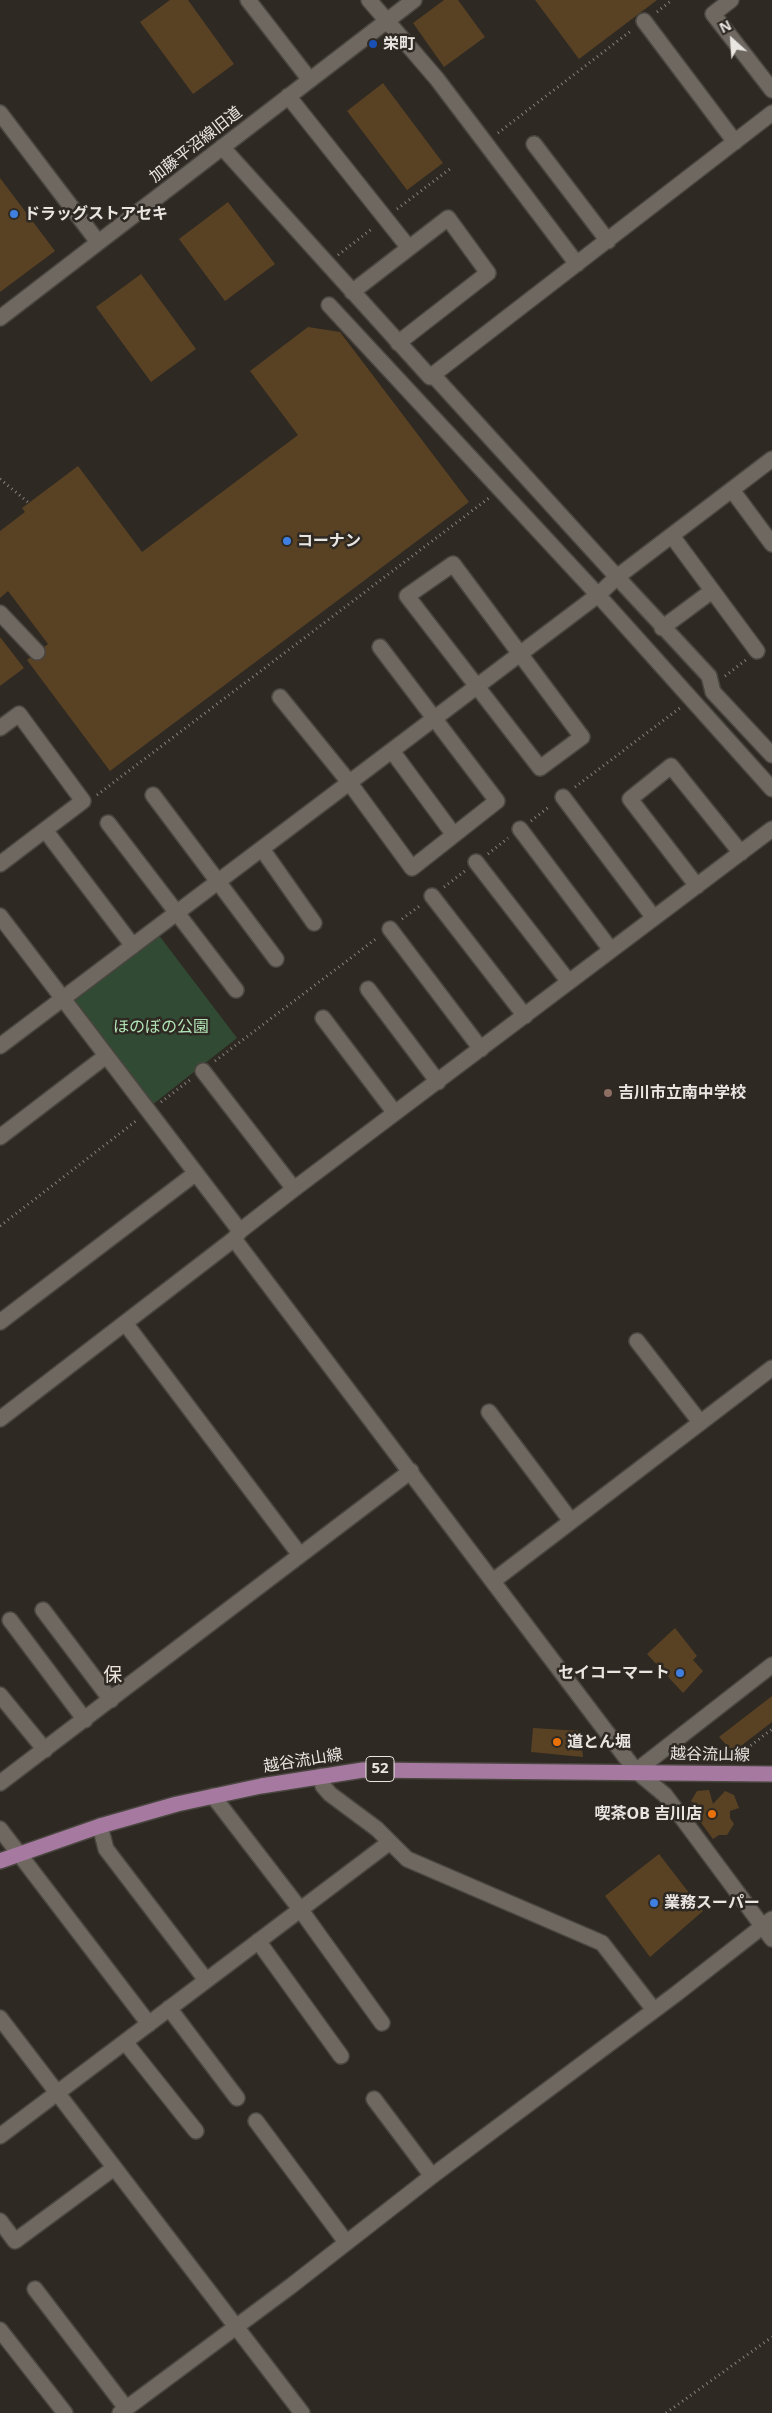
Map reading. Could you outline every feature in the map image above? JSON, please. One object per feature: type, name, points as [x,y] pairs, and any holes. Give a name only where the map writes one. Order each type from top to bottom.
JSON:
[{"type":"main road","name":"越谷流山線","points":[[0,1861],[100,1826],[177,1804],[321,1776],[363,1770],[636,1771],[772,1774]]},
{"type":"street","points":[[248,0],[310,80]]},
{"type":"street","points":[[369,0],[430,71],[577,264]]},
{"type":"street","name":"加藤平沼線旧道","points":[[0,318],[414,0]]},
{"type":"street","points":[[731,0],[713,14],[772,90]]},
{"type":"street","points":[[644,21],[735,142]]},
{"type":"street","points":[[288,96],[409,248]]},
{"type":"street","points":[[0,113],[98,242]]},
{"type":"street","points":[[222,147],[430,377],[772,113]]},
{"type":"street","points":[[534,144],[608,241]]},
{"type":"street","points":[[352,292],[448,218],[488,273],[398,342]]},
{"type":"street","points":[[329,305],[499,490],[607,587],[662,628],[709,676],[713,692],[772,755]]},
{"type":"street","points":[[433,375],[607,587],[692,700],[772,789]]},
{"type":"street","points":[[0,1046],[392,751],[772,459]]},
{"type":"street","points":[[732,490],[772,544]]},
{"type":"street","points":[[672,536],[756,651]]},
{"type":"street","points":[[453,564],[582,737],[540,768],[476,686],[407,596],[453,564]]},
{"type":"street","points":[[662,628],[712,591]]},
{"type":"street","points":[[0,613],[37,652]]},
{"type":"street","points":[[280,696],[349,782],[412,868],[497,801],[380,647]]},
{"type":"street","points":[[0,728],[19,714],[84,801],[0,864]]},
{"type":"street","points":[[392,751],[454,835]]},
{"type":"street","points":[[697,886],[630,799],[671,766],[741,853]]},
{"type":"street","points":[[153,796],[276,959]]},
{"type":"street","points":[[563,797],[654,918]]},
{"type":"street","points":[[108,823],[236,990]]},
{"type":"street","points":[[520,829],[611,950]]},
{"type":"street","points":[[0,1418],[125,1323],[294,1189],[772,829]]},
{"type":"street","points":[[45,830],[133,946]]},
{"type":"street","points":[[262,849],[314,923]]},
{"type":"street","points":[[476,862],[569,982]]},
{"type":"street","points":[[432,896],[525,1016]]},
{"type":"street","points":[[2,924],[64,998],[196,1173],[237,1235],[636,1771],[665,1796],[767,1923],[772,1939]]},
{"type":"street","points":[[390,929],[481,1049]]},
{"type":"street","points":[[368,989],[438,1082]]},
{"type":"street","points":[[323,1018],[396,1114]]},
{"type":"street","points":[[0,1137],[106,1056]]},
{"type":"street","points":[[202,1071],[294,1189]]},
{"type":"street","points":[[0,1322],[196,1173]]},
{"type":"street","points":[[125,1323],[300,1555]]},
{"type":"street","points":[[637,1341],[700,1422]]},
{"type":"street","points":[[493,1581],[772,1368]]},
{"type":"street","points":[[489,1412],[571,1521]]},
{"type":"street","points":[[0,1783],[411,1471]]},
{"type":"street","points":[[43,1610],[111,1700]]},
{"type":"street","points":[[10,1620],[85,1720]]},
{"type":"street","points":[[636,1771],[772,1665]]},
{"type":"street","points":[[0,1695],[45,1750]]},
{"type":"street","points":[[321,1776],[323,1786],[330,1794],[362,1817],[407,1858],[602,1943],[654,2010]]},
{"type":"street","points":[[213,1796],[300,1910],[382,2023]]},
{"type":"street","points":[[100,1826],[106,1849],[206,1980]]},
{"type":"street","points":[[0,1829],[149,2024]]},
{"type":"street","points":[[0,2136],[390,1842]]},
{"type":"street","points":[[35,2289],[123,2411],[767,1923]]},
{"type":"street","points":[[258,1941],[342,2056]]},
{"type":"street","points":[[169,2008],[237,2098]]},
{"type":"street","points":[[0,2018],[302,2413]]},
{"type":"street","points":[[125,2042],[196,2131]]},
{"type":"street","points":[[374,2099],[432,2176]]},
{"type":"street","points":[[256,2121],[346,2242]]},
{"type":"street","points":[[0,2221],[15,2241],[114,2168]]},
{"type":"street","points":[[0,2330],[65,2413]]},
{"type":"path","points":[[485,142],[672,0]]},
{"type":"path","points":[[0,479],[29,503]]},
{"type":"path","points":[[84,801],[91,800],[98,795],[499,490]]},
{"type":"path","points":[[711,683],[720,680],[756,651]]},
{"type":"path","points":[[0,1226],[476,862],[692,700]]},
{"type":"path","points":[[728,1762],[772,1729]]},
{"type":"path","points":[[666,2413],[772,2337]]},
{"type":"green space","name":"ほのぼの公園","points":[[158,934],[237,1038],[152,1105],[75,1001],[78,994]]},
{"type":"building","points":[[170,0],[188,0],[234,64],[193,94],[140,22]]},
{"type":"building","points":[[444,0],[458,0],[485,37],[444,67],[413,23]]},
{"type":"building","points":[[535,0],[657,0],[579,59]]},
{"type":"building","points":[[383,83],[443,163],[407,190],[347,111]]},
{"type":"building","name":"ドラッグストアセキ","points":[[0,178],[55,251],[0,292]]},
{"type":"building","points":[[228,202],[275,264],[225,301],[179,239]]},
{"type":"building","points":[[141,274],[196,349],[151,382],[96,307]]},
{"type":"building","name":"コーナン","points":[[308,327],[340,332],[469,502],[110,771],[27,660],[48,644],[8,591],[0,598],[0,531],[25,512],[22,508],[78,466],[142,552],[298,435],[250,371]]},
{"type":"building","points":[[0,637],[24,668],[0,686]]},
{"type":"building","points":[[675,1628],[697,1656],[693,1660],[703,1671],[683,1693],[647,1654]]},
{"type":"building","points":[[772,1696],[772,1722],[733,1752],[719,1737]]},
{"type":"building","name":"道とん堀","points":[[533,1728],[580,1731],[583,1757],[531,1752]]},
{"type":"building","name":"喫茶OB 吉川店","points":[[709,1790],[713,1804],[725,1791],[734,1795],[739,1808],[730,1811],[730,1818],[734,1824],[727,1835],[719,1835],[713,1839],[691,1809],[696,1805],[691,1801],[697,1791]]},
{"type":"building","points":[[659,1854],[703,1911],[650,1957],[605,1896]]},
{"type":"place","name":"栄町","points":[[373,44]]},
{"type":"place","name":"ドラッグストアセキ","points":[[14,214]]},
{"type":"place","name":"コーナン","points":[[287,541]]},
{"type":"place","name":"吉川市立南中学校","points":[[608,1093]]},
{"type":"place","name":"セイコーマート","points":[[680,1673]]},
{"type":"place","name":"道とん堀","points":[[557,1742]]},
{"type":"place","name":"喫茶OB 吉川店","points":[[712,1814]]},
{"type":"place","name":"業務スーパー","points":[[654,1903]]},
{"type":"district","name":"保","points":[[113,1676]]}]
